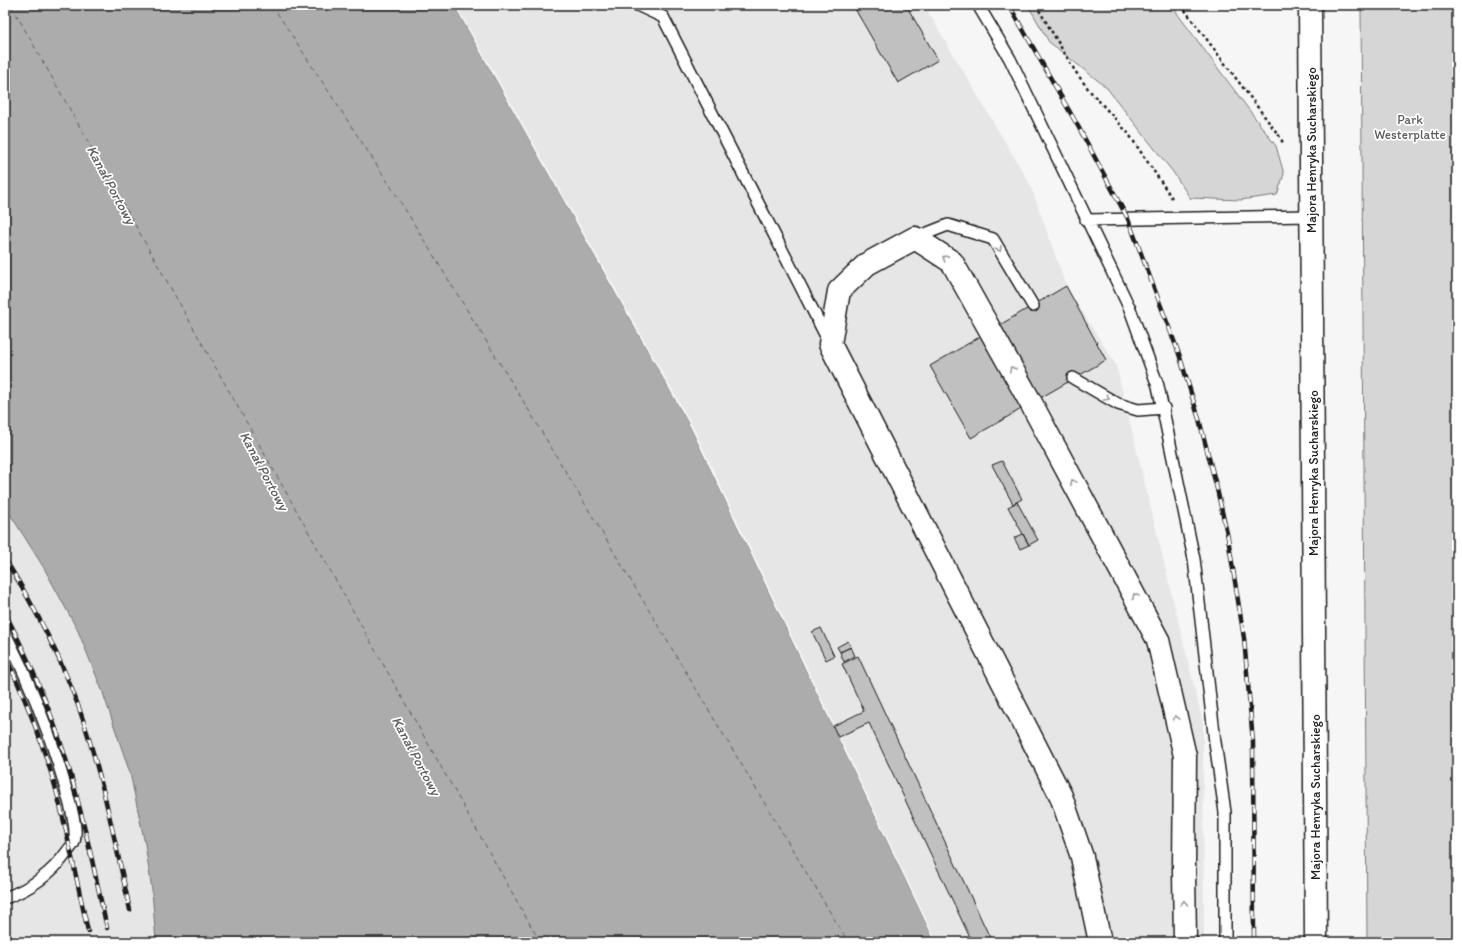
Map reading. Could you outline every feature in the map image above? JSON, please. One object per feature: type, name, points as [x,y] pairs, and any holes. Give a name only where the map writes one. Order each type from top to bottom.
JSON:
[{"type":"main road","name":"Majora Henryka Sucharskiego","points":[[1308,6],[1311,216],[1316,942]]},
{"type":"main road","points":[[1100,942],[1082,857],[1061,796],[830,344],[839,291],[867,264],[915,238],[952,262],[1031,403],[1158,640],[1185,756],[1185,942]]},
{"type":"lane","points":[[637,5],[663,17],[830,344]]},
{"type":"lane","points":[[978,5],[1010,59],[1130,309],[1158,386],[1164,408],[1194,559],[1215,742],[1225,812],[1225,942]]},
{"type":"lane","points":[[1086,220],[1311,216]]},
{"type":"lane","points":[[915,238],[948,225],[993,239],[1033,306]]},
{"type":"lane","points":[[1073,378],[1118,404],[1138,410],[1164,408]]},
{"type":"lane","points":[[5,633],[38,703],[59,762],[75,823],[74,841],[58,864],[42,878],[17,893],[5,898]]},
{"type":"path","points":[[1036,5],[1075,71],[1089,90],[1128,132],[1186,218]]},
{"type":"path","points":[[1181,5],[1280,137],[1287,149]]},
{"type":"shaded area","points":[[454,5],[924,5],[1030,184],[1066,286],[1116,365],[1203,723],[1204,942],[935,942],[690,426]]},
{"type":"shaded area","points":[[5,506],[44,568],[78,631],[102,690],[130,773],[145,844],[152,890],[156,942],[5,942]]},
{"type":"green space","points":[[1028,5],[1172,5],[1276,146],[1284,174],[1277,195],[1240,200],[1190,198],[1173,172],[1106,87],[1049,42]]},
{"type":"green space","name":"Park Westerplatte","points":[[1361,5],[1457,5],[1457,942],[1367,942]]},
{"type":"water","name":"Kanał Portowy","points":[[5,5],[454,5],[690,426],[935,942],[156,942],[152,890],[145,844],[130,773],[102,690],[78,631],[44,568],[5,506]]},
{"type":"pier","points":[[454,5],[456,5],[473,35],[692,425],[937,942],[935,942],[690,426]]},
{"type":"building","points":[[862,5],[906,5],[938,60],[898,83],[855,9]]},
{"type":"building","points":[[1066,286],[1106,360],[971,438],[930,366]]},
{"type":"building","points":[[1002,461],[1022,499],[1013,504],[992,465]]},
{"type":"building","points":[[1017,502],[1038,540],[1029,545],[1008,507]]},
{"type":"building","points":[[1023,534],[1029,545],[1020,549],[1014,538]]},
{"type":"building","points":[[821,628],[834,656],[826,660],[812,632]]},
{"type":"building","points":[[848,641],[851,647],[840,652],[837,647]]},
{"type":"building","points":[[851,647],[855,656],[844,662],[840,652]]},
{"type":"building","points":[[858,656],[992,942],[972,942],[869,723],[838,737],[833,726],[864,711],[842,664]]},
{"type":"ferry route","points":[[11,5],[540,942]]},
{"type":"ferry route","points":[[272,5],[395,193],[528,409],[848,942]]},
{"type":"railway","points":[[1009,5],[1079,128],[1128,219],[1179,354],[1199,419],[1228,538],[1244,638],[1253,742],[1254,942]]},
{"type":"railway","points":[[5,559],[46,631],[72,688],[95,758],[130,910]]},
{"type":"railway","points":[[5,613],[41,690],[63,749],[90,848],[107,928]]},
{"type":"railway","points":[[5,655],[33,719],[45,752],[68,840],[88,931]]}]
